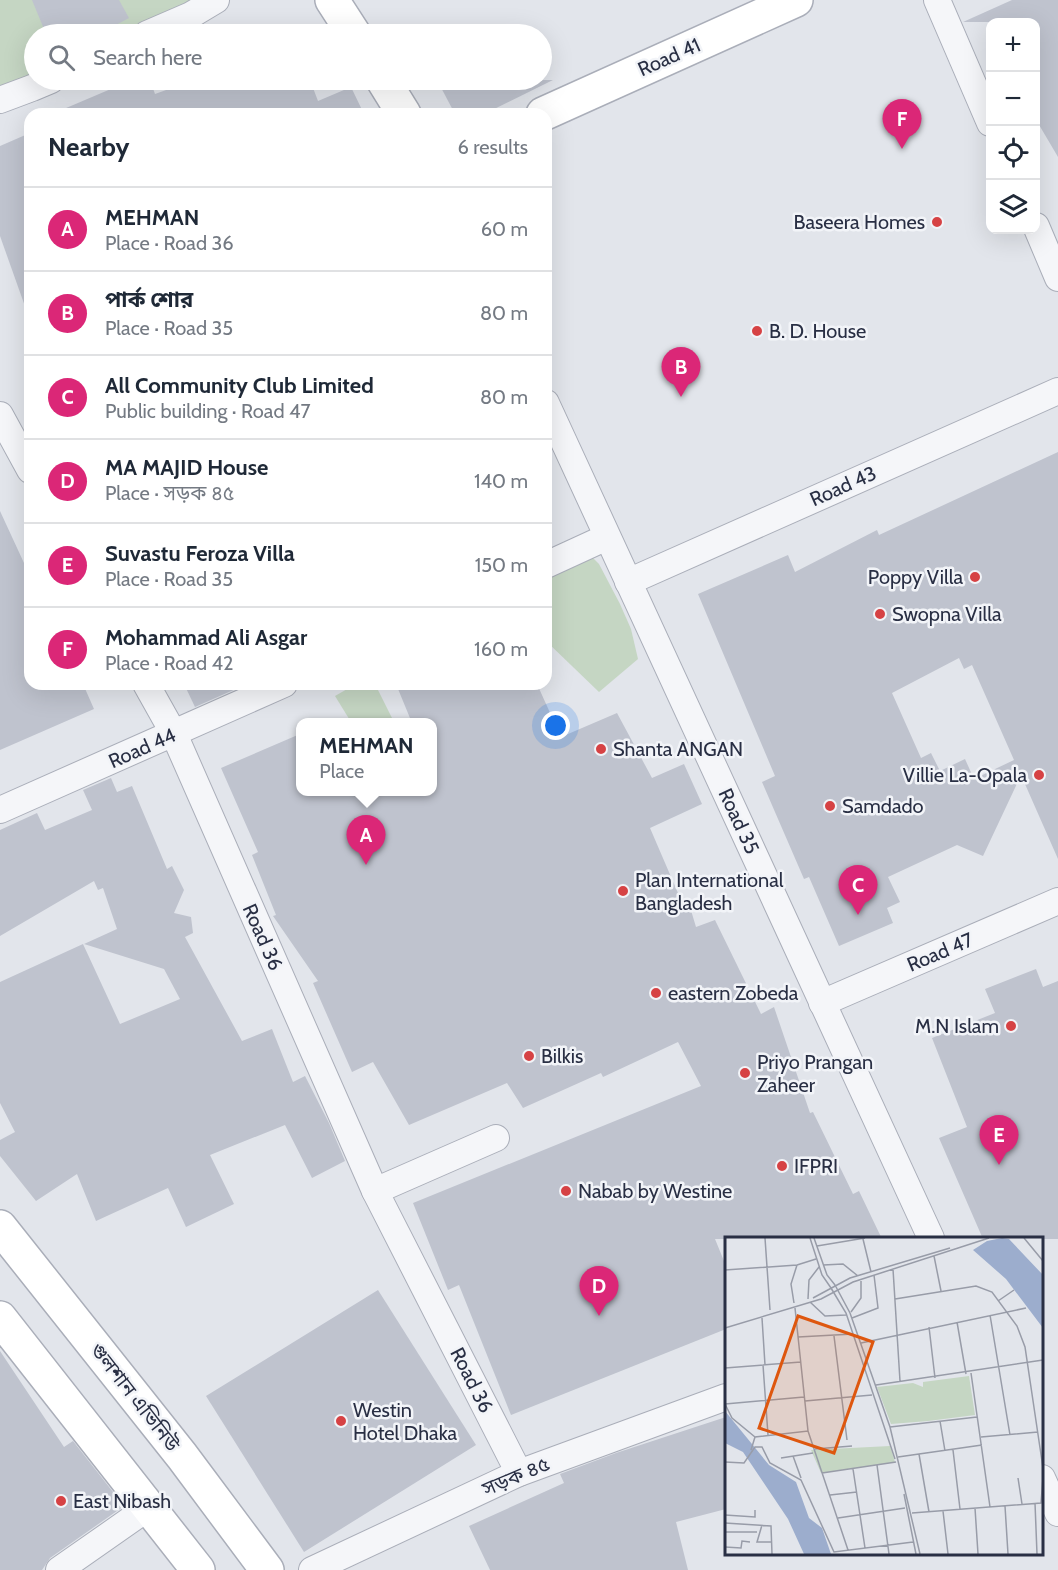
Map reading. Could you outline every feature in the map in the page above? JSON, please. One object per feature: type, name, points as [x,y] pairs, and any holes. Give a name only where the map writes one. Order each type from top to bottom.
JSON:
[{"type":"main road","points":[[332,0],[348,24]]},
{"type":"main road","name":"Road 41","points":[[552,110],[796,0]]},
{"type":"main road","points":[[389,90],[400,108]]},
{"type":"main road","name":"গুলশান এভিনিউ","points":[[0,1227],[182,1456],[267,1570]]},
{"type":"main road","points":[[0,1318],[198,1570]]},
{"type":"street","points":[[170,24],[216,0]]},
{"type":"street","points":[[937,0],[986,114]]},
{"type":"street","points":[[0,100],[27,90]]},
{"type":"street","points":[[1039,234],[1058,278]]},
{"type":"street","name":"Road 43","points":[[628,582],[1058,391]]},
{"type":"street","points":[[0,415],[24,459]]},
{"type":"street","name":"Road 35","points":[[552,416],[930,1237]]},
{"type":"street","points":[[552,561],[607,537]]},
{"type":"street","name":"Road 36","points":[[149,690],[174,734],[375,1191],[519,1473]]},
{"type":"street","name":"Road 44","points":[[0,810],[271,690]]},
{"type":"street","name":"Road 47","points":[[822,1003],[1058,901]]},
{"type":"street","points":[[375,1191],[496,1138]]},
{"type":"street","name":"সড়ক ৪৫","points":[[312,1570],[519,1473],[725,1397]]},
{"type":"street","points":[[1043,1482],[1058,1513]]},
{"type":"street","points":[[59,1570],[149,1507]]},
{"type":"green space","points":[[0,0],[206,0],[157,24],[24,24],[24,83],[0,93]]},
{"type":"green space","points":[[587,552],[599,564],[631,629],[638,659],[599,692],[552,647],[552,569]]},
{"type":"green space","points":[[346,690],[378,690],[392,718],[349,718],[335,696]]},
{"type":"building","points":[[32,0],[119,0],[129,18],[118,24],[42,24]]},
{"type":"building","points":[[1012,0],[1058,0],[1058,157],[1040,126],[1040,18],[986,18],[986,22],[963,22]]},
{"type":"building","points":[[108,90],[154,90],[155,94],[166,90],[314,90],[318,101],[344,90],[352,90],[361,108],[66,108]]},
{"type":"building","points":[[442,90],[533,90],[496,108],[452,108]]},
{"type":"building","points":[[24,136],[24,304],[0,236],[0,146]]},
{"type":"building","points":[[1058,452],[1058,859],[1021,775],[983,856],[957,845],[888,877],[900,902],[887,908],[893,923],[839,946],[809,877],[804,879],[762,782],[775,776],[698,594],[788,555],[795,572],[877,530],[879,535]],"holes":[[[959,658],[964,669],[972,665],[1014,760],[974,779],[965,759],[940,771],[931,753],[921,758],[892,693]]]},
{"type":"building","points":[[0,511],[24,563],[24,690],[86,690],[94,709],[0,750]]},
{"type":"building","points":[[187,690],[233,690],[195,707]]},
{"type":"building","points":[[398,690],[540,690],[561,737],[617,713],[652,778],[684,764],[702,804],[650,828],[684,907],[690,907],[696,927],[715,920],[761,1014],[774,1007],[810,1113],[813,1112],[853,1194],[859,1191],[881,1237],[725,1237],[725,1239],[715,1239],[725,1264],[725,1329],[511,1415],[459,1285],[448,1290],[413,1203],[701,1086],[678,1042],[603,1077],[601,1073],[523,1108],[507,1083],[409,1125],[373,1062],[352,1072],[313,983],[318,981],[273,916],[276,915],[252,855],[258,852],[221,768],[296,736],[296,796],[437,796],[437,718],[410,718]]},
{"type":"building","points":[[111,778],[117,792],[132,786],[167,869],[172,866],[184,890],[174,913],[191,917],[193,933],[185,937],[242,1041],[272,1029],[293,1082],[305,1076],[345,1161],[312,1178],[285,1125],[210,1155],[234,1204],[186,1227],[168,1188],[96,1221],[77,1174],[36,1201],[0,1156],[0,1140],[15,1132],[0,1103],[0,982],[83,944],[120,1024],[180,999],[164,969],[84,944],[117,929],[103,888],[98,890],[94,881],[0,936],[0,830],[37,813],[45,830],[92,810],[83,790]]},
{"type":"building","points":[[1036,969],[1043,987],[1058,981],[1058,1239],[982,1237],[939,1138],[967,1127],[932,1038],[995,1013],[985,989]]},
{"type":"building","name":"Westin Hotel Dhaka","points":[[378,1290],[476,1445],[304,1552],[206,1396]]},
{"type":"building","name":"East Nibash","points":[[0,1351],[64,1447],[73,1441],[124,1506],[50,1558],[42,1570],[0,1570]]},
{"type":"building","points":[[725,1417],[725,1509],[676,1522],[688,1570],[490,1570],[469,1526],[564,1483],[560,1474]]},
{"type":"place","name":"Mohammad Ali Asgar","points":[[902,149]]},
{"type":"place","name":"Baseera Homes","points":[[937,222]]},
{"type":"place","name":"B. D. House","points":[[757,331]]},
{"type":"place","name":"পার্ক শোর","points":[[681,397]]},
{"type":"place","name":"Poppy Villa","points":[[975,577]]},
{"type":"place","name":"Swopna Villa","points":[[880,614]]},
{"type":"place","name":"Shanta ANGAN","points":[[601,749]]},
{"type":"place","name":"Villie La-Opala","points":[[1039,775]]},
{"type":"place","name":"Samdado","points":[[830,806]]},
{"type":"place","name":"MEHMAN","points":[[366,865]]},
{"type":"place","name":"Plan International Bangladesh","points":[[623,891]]},
{"type":"place","name":"All Community Club Limited","points":[[858,915]]},
{"type":"place","name":"eastern Zobeda","points":[[656,993]]},
{"type":"place","name":"M.N Islam","points":[[1011,1026]]},
{"type":"place","name":"Bilkis","points":[[529,1056]]},
{"type":"place","name":"Priyo Prangan Zaheer","points":[[745,1073]]},
{"type":"place","name":"Suvastu Feroza Villa","points":[[999,1165]]},
{"type":"place","name":"IFPRI","points":[[782,1166]]},
{"type":"place","name":"Nabab by Westine","points":[[566,1191]]},
{"type":"place","name":"MA MAJID House","points":[[599,1316]]},
{"type":"place","name":"Westin Hotel Dhaka","points":[[341,1421]]},
{"type":"place","name":"East Nibash","points":[[61,1501]]}]
